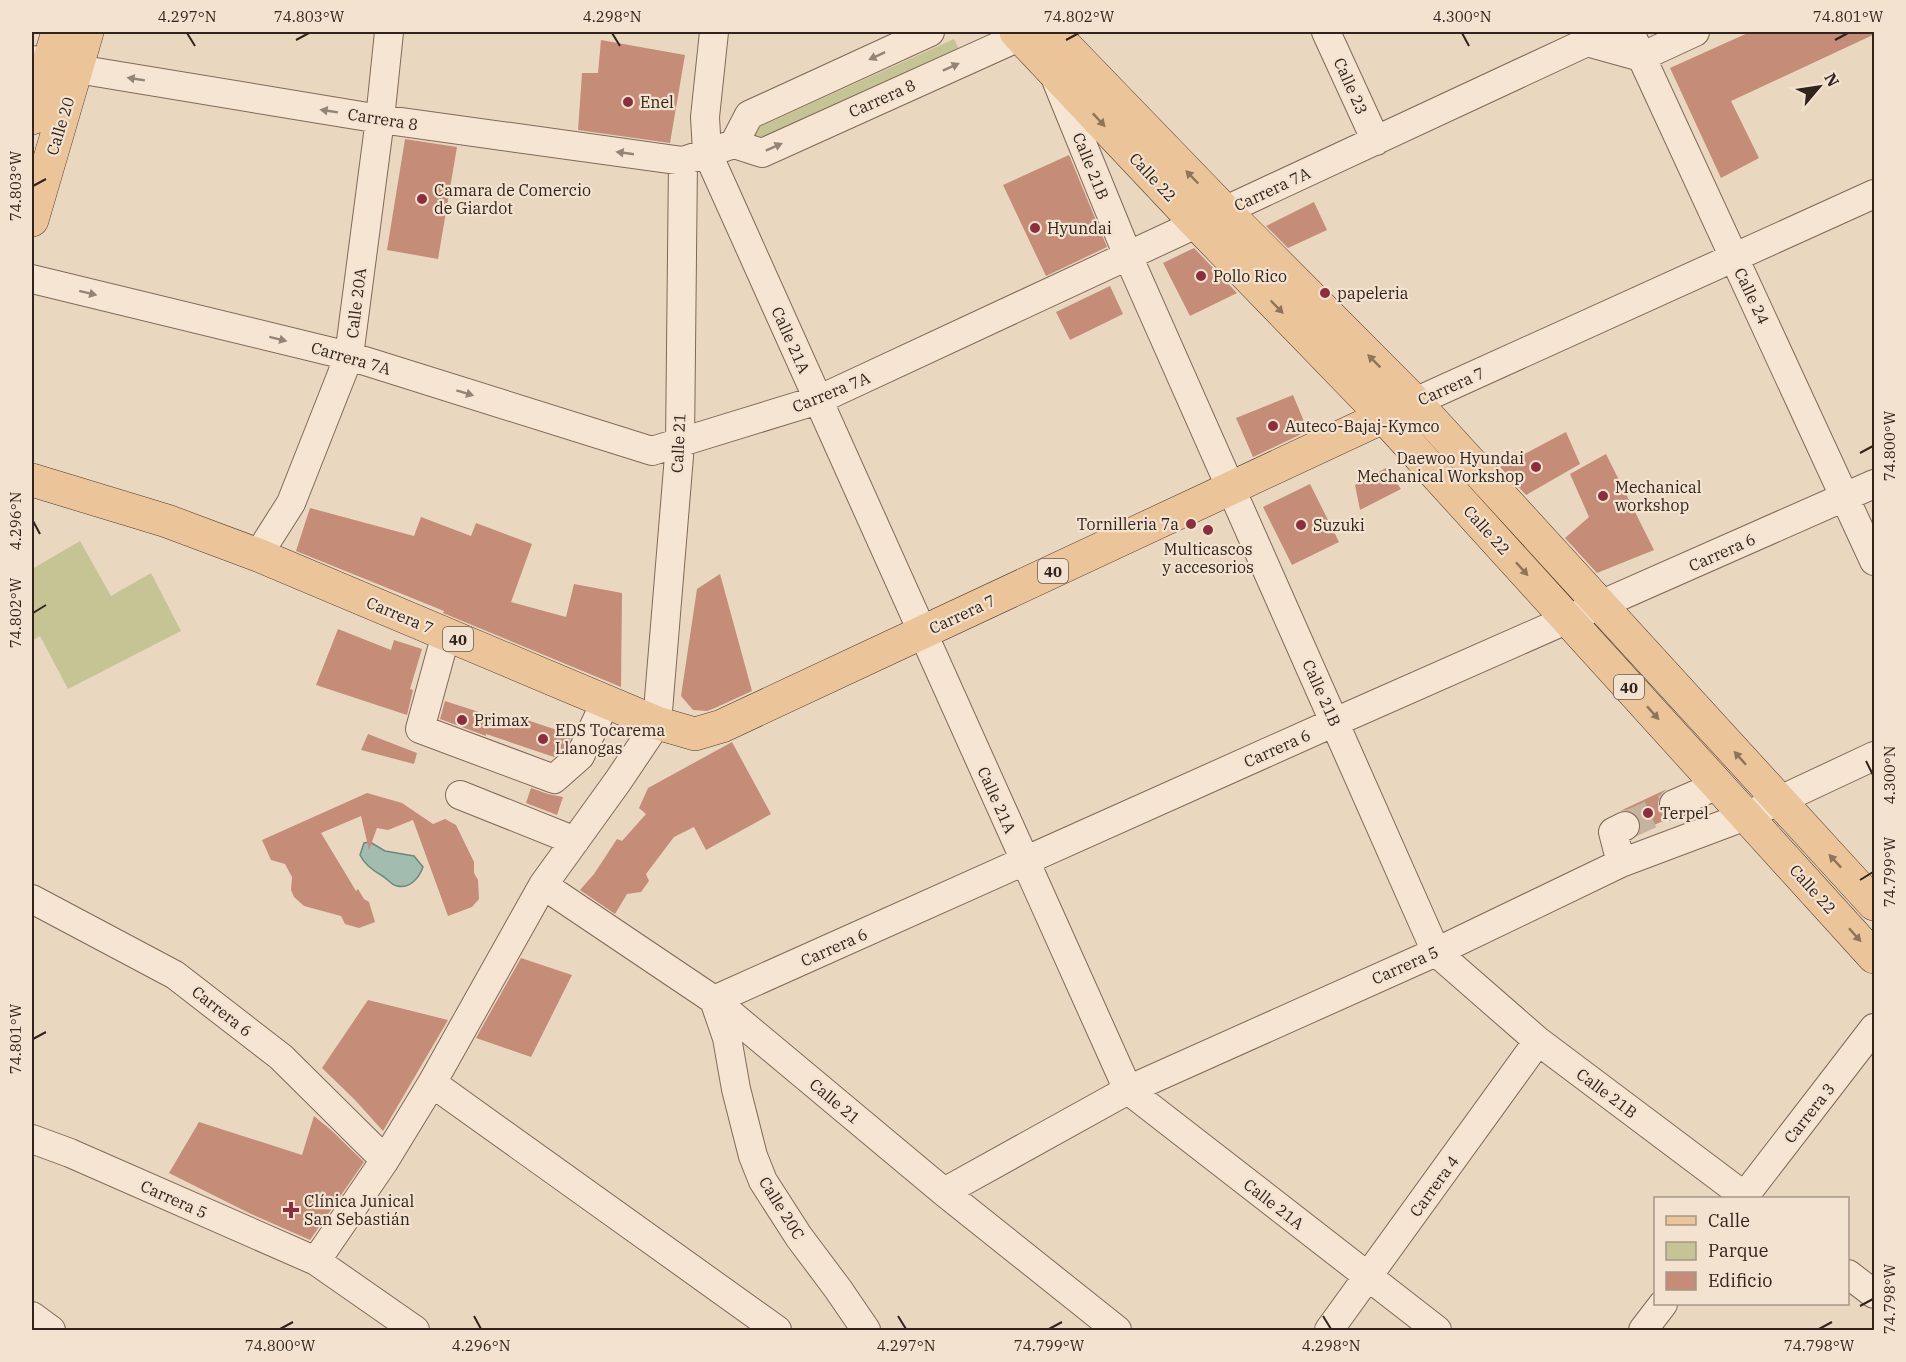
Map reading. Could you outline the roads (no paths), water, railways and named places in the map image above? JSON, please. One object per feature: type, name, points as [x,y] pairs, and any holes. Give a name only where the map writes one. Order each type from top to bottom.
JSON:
[{"type":"main road","name":"Calle 20","points":[[32,220],[58,32]]},
{"type":"main road","name":"Calle 20","points":[[32,118],[52,64],[87,32]]},
{"type":"main road","name":"Calle 22","points":[[1052,32],[1384,417],[1875,957]]},
{"type":"main road","name":"Calle 22","points":[[1022,33],[1052,69],[1415,402],[1875,904]]},
{"type":"main road","name":"Carrera 7","points":[[32,480],[167,521],[258,555],[657,723],[695,734],[722,726],[1415,402]]},
{"type":"street","name":"Calle 20A","points":[[258,555],[291,503],[349,356],[389,32]]},
{"type":"street","name":"Calle 21","points":[[657,723],[680,444],[695,157],[705,117],[714,32]]},
{"type":"street","points":[[734,144],[749,115],[930,32]]},
{"type":"street","name":"Calle 23","points":[[1326,32],[1376,141]]},
{"type":"street","points":[[1635,44],[1695,32]]},
{"type":"street","name":"Carrera 8","points":[[52,64],[380,119],[695,157],[734,144],[762,153],[1022,33]]},
{"type":"street","name":"Carrera 7A","points":[[32,279],[349,356],[652,451],[818,400],[1597,37],[1635,44]]},
{"type":"street","name":"Calle 24","points":[[1635,44],[1875,561]]},
{"type":"street","name":"Calle 21B","points":[[1052,69],[1128,256],[1436,952],[1538,1041],[1744,1197]]},
{"type":"street","name":"Calle 21A","points":[[695,157],[818,400],[1128,1090],[1437,1330]]},
{"type":"street","name":"Carrera 7","points":[[1415,402],[1875,194]]},
{"type":"street","name":"Carrera 6","points":[[714,1000],[1335,722],[1875,484]]},
{"type":"street","points":[[446,634],[420,729],[554,779],[580,756],[606,701]]},
{"type":"street","points":[[415,1330],[316,1261],[385,1160],[432,1083],[543,885],[657,723]]},
{"type":"street","name":"Carrera 5","points":[[944,1192],[1128,1090],[1436,952],[1621,863],[1746,816],[1875,756]]},
{"type":"street","points":[[1674,804],[1718,785]]},
{"type":"street","points":[[460,795],[575,841]]},
{"type":"street","points":[[1621,863],[1613,832],[1625,826]]},
{"type":"street","name":"Calle 21","points":[[543,885],[714,1000],[944,1192],[1117,1330]]},
{"type":"street","name":"Carrera 6","points":[[32,899],[175,975],[281,1057],[385,1160]]},
{"type":"street","name":"Calle 20C","points":[[714,1000],[727,1038],[736,1089],[753,1156],[763,1181],[799,1237],[866,1330]]},
{"type":"street","name":"Carrera 3","points":[[1746,1197],[1875,1028]]},
{"type":"street","name":"Carrera 4","points":[[1329,1330],[1538,1041]]},
{"type":"street","points":[[432,1083],[777,1330]]},
{"type":"street","name":"Carrera 5","points":[[32,1139],[70,1152],[316,1261]]},
{"type":"street","points":[[1849,1275],[1875,1294]]},
{"type":"street","points":[[1642,1330],[1662,1305]]},
{"type":"street","points":[[32,1316],[51,1330]]},
{"type":"tunnel","points":[[1625,826],[1674,804]]},
{"type":"place","name":"Enel","points":[[628,102]]},
{"type":"place","name":"Camara de Comercio de Giardot","points":[[422,199]]},
{"type":"place","name":"Hyundai","points":[[1035,228]]},
{"type":"place","name":"Pollo Rico","points":[[1201,276]]},
{"type":"place","name":"papeleria","points":[[1325,293]]},
{"type":"place","name":"Auteco-Bajaj-Kymco","points":[[1273,426]]},
{"type":"place","name":"Daewoo Hyundai Mechanical Workshop","points":[[1536,467]]},
{"type":"place","name":"Mechanical workshop","points":[[1603,496]]},
{"type":"place","name":"Tornilleria 7a","points":[[1191,524]]},
{"type":"place","name":"Suzuki","points":[[1301,525]]},
{"type":"place","name":"Multicascos y accesorios","points":[[1208,530]]},
{"type":"place","name":"Primax","points":[[462,720]]},
{"type":"place","name":"EDS Tocarema Llanogas","points":[[543,739]]},
{"type":"place","name":"Terpel","points":[[1648,813]]},
{"type":"place","name":"Clínica Junical San Sebastián","points":[[291,1210]]}]
